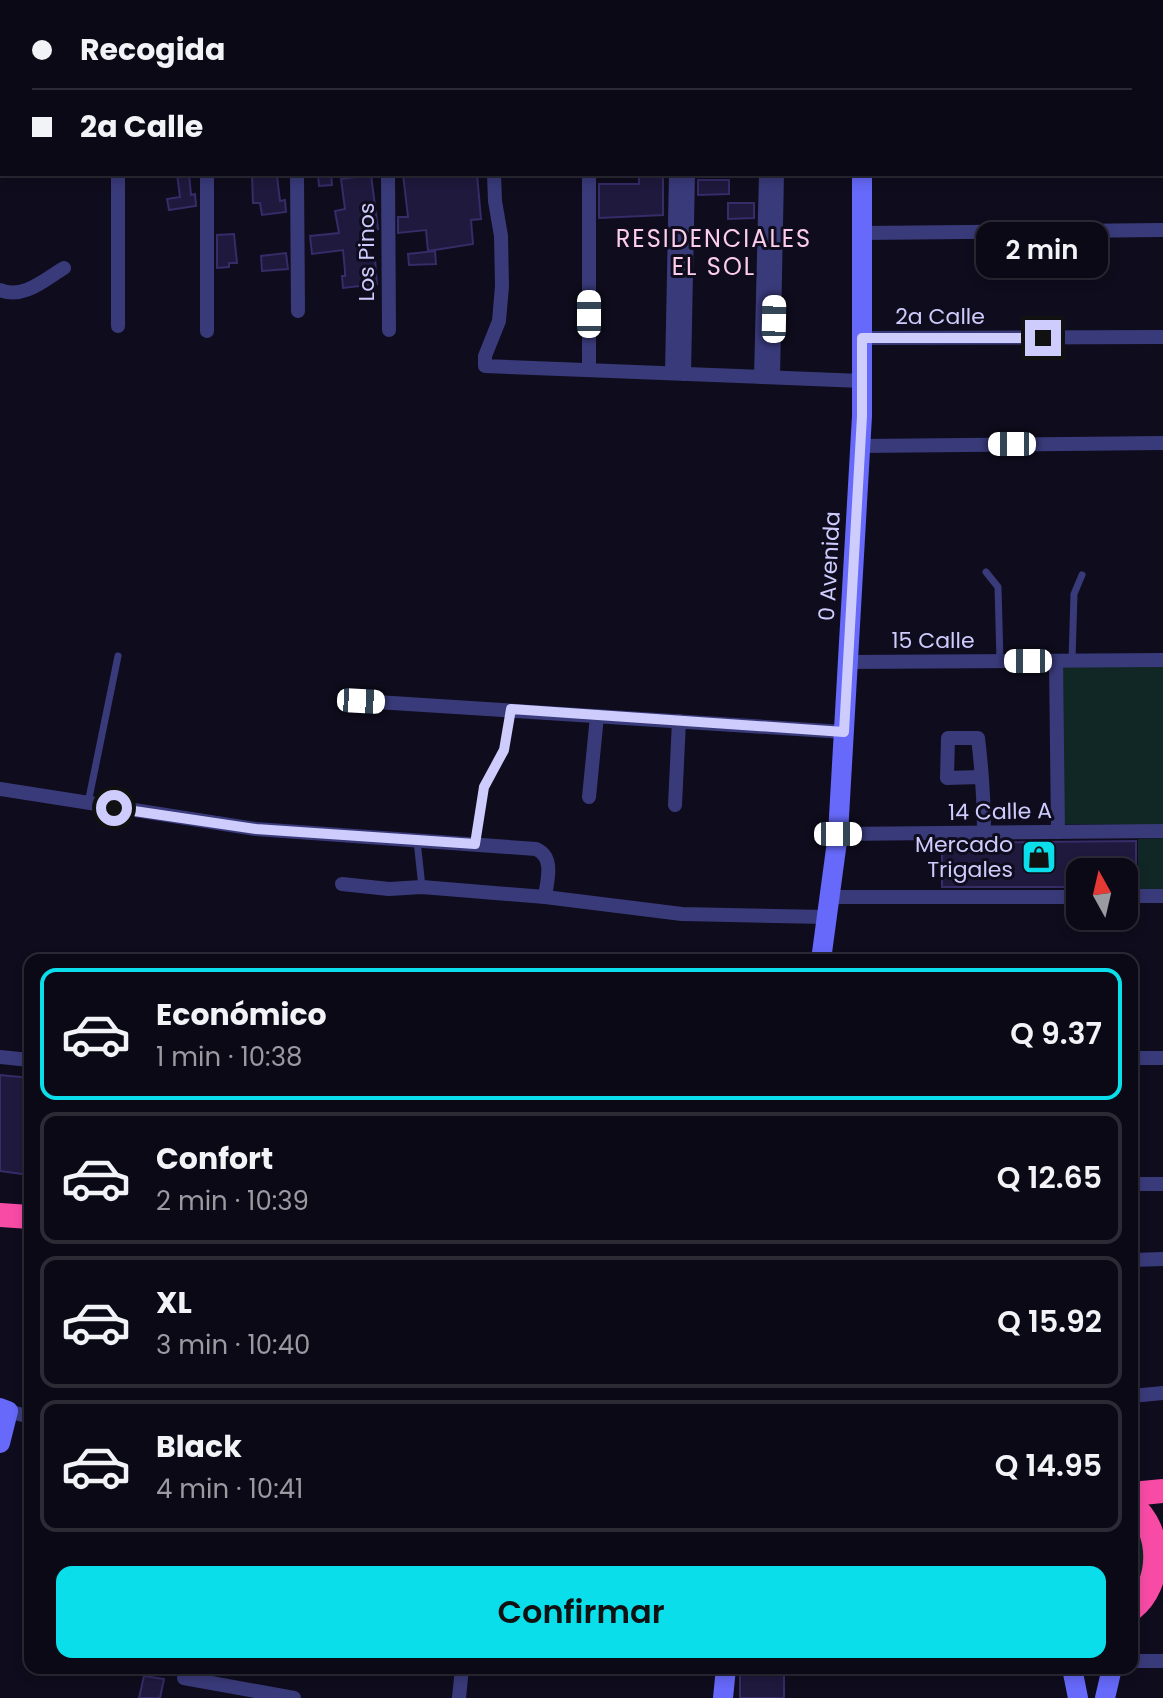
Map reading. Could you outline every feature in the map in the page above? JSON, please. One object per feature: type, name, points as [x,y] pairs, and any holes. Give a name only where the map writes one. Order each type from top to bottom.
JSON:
[{"type":"highway","points":[[0,1215],[24,1217]]},
{"type":"highway","points":[[1138,1493],[1163,1491]]},
{"type":"highway","points":[[1138,1511],[1151,1524],[1158,1545],[1159,1567],[1157,1582],[1138,1605]]},
{"type":"street","points":[[118,176],[118,326]]},
{"type":"street","points":[[207,176],[207,331]]},
{"type":"street","points":[[297,176],[298,311]]},
{"type":"street","name":"Los Pinos","points":[[388,176],[389,330]]},
{"type":"street","points":[[494,176],[501,236],[502,286],[499,321],[485,356],[485,366],[862,381]]},
{"type":"street","points":[[589,176],[589,370]]},
{"type":"street","points":[[676,176],[678,374]]},
{"type":"street","points":[[678,374],[688,176]]},
{"type":"street","points":[[766,176],[767,377]]},
{"type":"street","points":[[767,377],[777,176]]},
{"type":"street","name":"0 Avenida","points":[[822,954],[838,834],[860,446],[862,176]]},
{"type":"street","points":[[862,233],[1163,230]]},
{"type":"street","points":[[0,290],[22,292],[64,268]]},
{"type":"street","name":"2a Calle","points":[[862,338],[1163,337]]},
{"type":"street","points":[[860,446],[1163,443]]},
{"type":"street","name":"15 Calle","points":[[848,662],[1163,660]]},
{"type":"street","points":[[1056,661],[1058,832]]},
{"type":"street","points":[[361,701],[844,732]]},
{"type":"street","points":[[589,797],[597,716]]},
{"type":"street","points":[[675,805],[679,721]]},
{"type":"street","points":[[980,777],[947,778],[948,738],[978,738],[980,777],[984,785],[984,834]]},
{"type":"street","points":[[0,789],[256,829],[542,851],[548,865],[545,897]]},
{"type":"street","name":"14 Calle A","points":[[838,834],[1163,831]]},
{"type":"street","points":[[342,884],[545,897],[682,914],[1066,898]]},
{"type":"street","points":[[1138,896],[1163,896]]},
{"type":"street","points":[[0,1057],[24,1059]]},
{"type":"street","points":[[1138,1058],[1163,1058]]},
{"type":"street","points":[[1138,1184],[1163,1184]]},
{"type":"street","points":[[1138,1260],[1163,1259]]},
{"type":"street","points":[[1138,1395],[1163,1393]]},
{"type":"street","points":[[0,1443],[4,1410],[24,1415]]},
{"type":"street","points":[[1138,1661],[1163,1661]]},
{"type":"street","points":[[459,1698],[461,1674]]},
{"type":"street","points":[[723,1698],[725,1674]]},
{"type":"street","points":[[1073,1674],[1078,1698]]},
{"type":"street","points":[[1105,1698],[1111,1674]]},
{"type":"street","points":[[184,1678],[294,1698]]},
{"type":"lane","points":[[986,572],[998,587],[1000,661]]},
{"type":"lane","points":[[1072,660],[1074,594],[1082,575]]},
{"type":"lane","points":[[88,803],[118,656]]},
{"type":"lane","points":[[475,844],[484,787],[504,750],[511,709]]},
{"type":"lane","points":[[417,839],[422,887]]},
{"type":"green space","points":[[1062,665],[1163,665],[1163,825],[1061,824]]},
{"type":"green space","points":[[1163,838],[1163,893],[1138,893],[1138,839]]},
{"type":"green space","points":[[1138,1531],[1149,1559],[1138,1583]]},
{"type":"building","points":[[177,176],[189,176],[191,195],[195,194],[196,206],[169,210],[167,199],[180,197]]},
{"type":"building","points":[[252,176],[277,176],[280,201],[285,200],[286,212],[262,215],[260,203],[253,203]]},
{"type":"building","points":[[318,176],[331,176],[332,185],[319,186]]},
{"type":"building","points":[[371,176],[378,229],[367,230],[370,259],[375,259],[377,284],[343,288],[343,250],[312,254],[310,236],[339,233],[335,211],[345,209],[341,179]]},
{"type":"building","points":[[403,176],[477,176],[481,219],[471,220],[473,244],[428,251],[426,230],[398,233],[398,217],[408,217]]},
{"type":"building","points":[[639,176],[663,176],[663,215],[599,218],[599,184],[639,184]]},
{"type":"building","points":[[698,180],[729,180],[729,194],[698,195]]},
{"type":"building","points":[[728,203],[754,203],[754,218],[728,219]]},
{"type":"building","points":[[234,234],[237,263],[217,268],[217,235]]},
{"type":"building","points":[[435,251],[436,264],[409,265],[408,254]]},
{"type":"building","points":[[286,253],[288,269],[262,271],[261,256]]},
{"type":"building","name":"Mercado Trigales","points":[[1136,841],[1136,858],[1066,858],[1066,887],[942,887],[942,843]]},
{"type":"building","points":[[0,1075],[24,1077],[24,1174],[0,1171]]},
{"type":"building","points":[[740,1674],[784,1674],[784,1698],[740,1698]]},
{"type":"building","points":[[144,1676],[164,1679],[160,1698],[139,1698]]},
{"type":"place","name":"Mercado Trigales","points":[[1039,857]]},
{"type":"district","name":"RESIDENCIALES EL SOL","points":[[714,253]]},
{"type":"route","points":[[114,808],[256,829],[475,844],[484,787],[504,750],[511,709],[844,732],[862,416],[862,338],[1043,338]]}]
